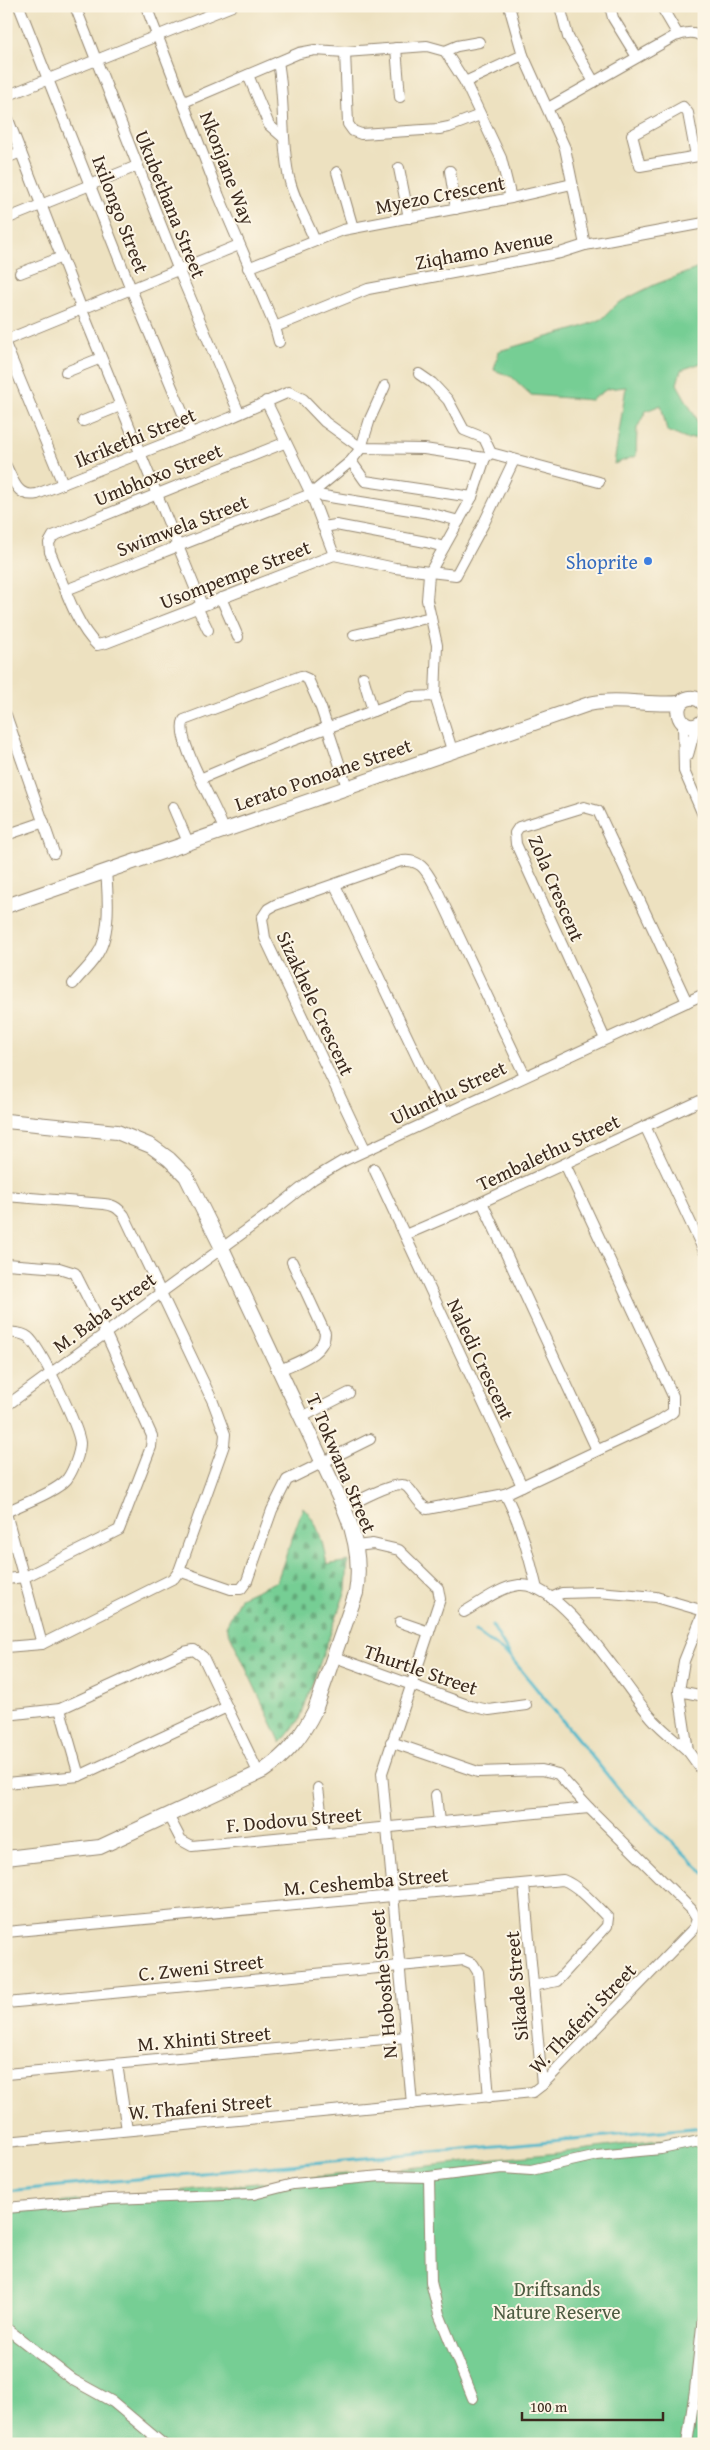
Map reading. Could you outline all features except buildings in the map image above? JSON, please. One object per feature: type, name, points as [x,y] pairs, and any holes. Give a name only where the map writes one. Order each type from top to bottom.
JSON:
[{"type":"street","name":"Ixilongo Street","points":[[19,6],[131,290],[191,433]]},
{"type":"street","name":"Ukubethana Street","points":[[75,6],[137,166],[239,413]]},
{"type":"street","name":"Nkonjane Way","points":[[146,6],[248,268],[275,327],[279,342]]},
{"type":"street","points":[[6,96],[232,6]]},
{"type":"street","points":[[510,6],[523,54],[565,148],[585,245]]},
{"type":"street","points":[[560,6],[568,36],[594,82]]},
{"type":"street","points":[[610,6],[613,18],[638,58]]},
{"type":"street","points":[[663,7],[678,35]]},
{"type":"street","points":[[548,108],[678,35],[686,32],[695,32],[704,38]]},
{"type":"street","points":[[184,102],[299,53],[315,50],[344,52],[427,46],[446,50],[479,42]]},
{"type":"street","points":[[396,48],[400,97]]},
{"type":"street","points":[[446,50],[465,82],[501,158],[511,198]]},
{"type":"street","points":[[344,52],[348,124],[353,131],[361,134],[439,129],[480,115]]},
{"type":"street","points":[[465,82],[523,54]]},
{"type":"street","points":[[278,62],[283,86],[284,138],[288,176],[315,241]]},
{"type":"street","points":[[248,75],[269,125],[284,138]]},
{"type":"street","points":[[683,107],[688,113],[700,156],[640,166],[632,135],[683,107]]},
{"type":"street","points":[[6,114],[120,406],[157,493],[208,630]]},
{"type":"street","points":[[6,158],[21,152]]},
{"type":"street","points":[[6,218],[137,166]]},
{"type":"street","points":[[399,168],[409,218]]},
{"type":"street","points":[[450,171],[456,209]]},
{"type":"street","points":[[338,172],[353,228]]},
{"type":"street","name":"Myezo Crescent","points":[[248,268],[353,228],[511,198],[572,184]]},
{"type":"street","name":"Ziqhamo Avenue","points":[[275,327],[368,289],[560,253],[585,245],[704,223]]},
{"type":"street","points":[[6,340],[239,245]]},
{"type":"street","points":[[20,273],[62,257]]},
{"type":"street","points":[[6,346],[63,484]]},
{"type":"street","points":[[66,372],[101,358]]},
{"type":"street","points":[[419,374],[432,383],[448,400],[464,430],[484,438],[488,455],[472,497],[429,574],[427,600],[437,650],[434,696],[452,750]]},
{"type":"street","points":[[311,494],[351,461],[361,448],[370,419],[385,386]]},
{"type":"street","name":"Ikrikethi Street","points":[[6,466],[20,493],[28,496],[140,454],[289,392],[303,399],[324,422],[361,448]]},
{"type":"street","name":"Usompempe Street","points":[[49,543],[50,552],[66,590],[90,638],[97,644],[106,643],[334,555],[311,494],[284,442],[266,401]]},
{"type":"street","points":[[83,421],[120,406]]},
{"type":"street","name":"Umbhoxo Street","points":[[49,543],[53,536],[284,442]]},
{"type":"street","points":[[361,448],[424,449],[488,455],[599,482]]},
{"type":"street","points":[[334,555],[429,574],[457,574],[514,460]]},
{"type":"street","points":[[351,461],[365,481],[472,497]]},
{"type":"street","points":[[311,494],[429,513],[459,521]]},
{"type":"street","name":"Swimwela Street","points":[[66,590],[311,494]]},
{"type":"street","points":[[323,527],[336,525],[444,547]]},
{"type":"street","points":[[221,598],[238,637]]},
{"type":"street","points":[[354,635],[431,617]]},
{"type":"street","points":[[224,830],[202,778],[186,748],[182,725],[184,720],[301,676],[305,676],[316,696],[347,787]]},
{"type":"street","points":[[363,677],[373,711]]},
{"type":"street","points":[[202,778],[280,745],[411,697],[434,696]]},
{"type":"street","name":"Lerato Ponoane Street","points":[[6,906],[452,750],[594,703],[633,702],[657,705],[680,703],[687,698],[702,699]]},
{"type":"street","points":[[680,703],[678,708],[690,722],[684,771],[704,817]]},
{"type":"street","name":"Lerato Ponoane Street","points":[[657,705],[690,722]]},
{"type":"street","points":[[6,715],[9,730],[54,853]]},
{"type":"street","points":[[173,807],[188,842]]},
{"type":"street","name":"Zola Crescent","points":[[605,1039],[516,844],[515,834],[519,827],[584,807],[598,811],[687,1002]]},
{"type":"street","points":[[6,835],[44,822]]},
{"type":"street","name":"Sizakhele Crescent","points":[[366,1149],[265,938],[261,923],[268,908],[405,860],[413,860],[423,866],[438,892],[525,1076]]},
{"type":"street","points":[[73,984],[100,952],[107,914],[106,871]]},
{"type":"street","points":[[336,885],[444,1114]]},
{"type":"street","name":"Ulunthu Street","points":[[222,1248],[313,1179],[366,1149],[704,994]]},
{"type":"street","name":"Tembalethu Street","points":[[405,1235],[482,1202],[704,1099]]},
{"type":"street","name":"T. Tokwana Street","points":[[6,1121],[104,1129],[117,1132],[151,1146],[169,1159],[186,1176],[302,1416],[344,1508],[352,1527],[356,1546],[358,1577],[356,1593],[335,1657],[306,1728],[286,1754],[259,1774],[169,1817],[100,1847],[6,1858]]},
{"type":"street","points":[[645,1126],[704,1251]]},
{"type":"street","points":[[344,1508],[390,1486],[402,1484],[407,1486],[418,1504],[427,1509],[505,1494],[670,1415],[674,1410],[673,1396],[565,1164]]},
{"type":"street","name":"Naledi Crescent","points":[[374,1169],[522,1486]]},
{"type":"street","points":[[6,1196],[113,1205],[124,1215],[213,1402],[225,1434],[224,1445],[179,1571],[174,1578],[163,1586],[42,1644],[6,1647]]},
{"type":"street","points":[[482,1202],[597,1450]]},
{"type":"street","name":"M. Baba Street","points":[[6,1406],[222,1248]]},
{"type":"street","points":[[280,1370],[321,1349],[325,1342],[325,1334],[292,1262]]},
{"type":"street","points":[[6,1264],[60,1268],[75,1272],[106,1332],[151,1430],[151,1447],[119,1530],[25,1577],[6,1579]]},
{"type":"street","points":[[6,1332],[20,1333],[30,1338],[51,1373],[76,1429],[80,1447],[70,1474],[61,1485],[6,1512],[42,1644]]},
{"type":"street","points":[[302,1416],[349,1393]]},
{"type":"street","points":[[179,1571],[231,1589],[241,1589],[247,1581],[284,1485],[297,1474],[370,1439]]},
{"type":"street","points":[[505,1494],[513,1510],[524,1542],[537,1588]]},
{"type":"street","name":"N. Hoboshe Street","points":[[356,1546],[373,1544],[399,1550],[438,1588],[440,1598],[382,1773],[412,2104]]},
{"type":"street","points":[[464,1612],[510,1588],[525,1586],[537,1588],[576,1619],[652,1719],[688,1751],[704,1773]]},
{"type":"street","points":[[551,1598],[562,1593],[598,1592],[656,1597],[704,1611],[684,1661],[679,1691],[688,1751]]},
{"type":"street","points":[[400,1622],[429,1632]]},
{"type":"street","points":[[6,1715],[60,1709],[191,1650],[203,1658],[259,1774]]},
{"type":"street","name":"Thurtle Street","points":[[335,1657],[412,1686],[480,1708],[489,1710],[526,1705]]},
{"type":"street","points":[[679,1691],[704,1696]]},
{"type":"street","points":[[6,1783],[79,1776],[227,1707]]},
{"type":"street","points":[[60,1709],[79,1776]]},
{"type":"street","name":"W. Thafeni Street","points":[[6,2142],[530,2092],[542,2085],[694,1928],[697,1920],[691,1909],[554,1772],[542,1770],[478,1772],[391,1742]]},
{"type":"street","points":[[318,1788],[324,1833]]},
{"type":"street","points":[[436,1795],[439,1822]]},
{"type":"street","name":"F. Dodovu Street","points":[[169,1817],[181,1840],[192,1846],[589,1808]]},
{"type":"street","name":"M. Ceshemba Street","points":[[6,1932],[559,1880],[568,1882],[602,1913],[608,1922],[605,1931],[557,1981],[533,1986]]},
{"type":"street","name":"Sikade Street","points":[[524,1884],[542,2085]]},
{"type":"street","name":"C. Zweni Street","points":[[6,2003],[464,1960],[476,1967],[489,2097]]},
{"type":"street","name":"M. Xhinti Street","points":[[6,2074],[406,2037]]},
{"type":"street","points":[[117,2064],[127,2130]]},
{"type":"street","points":[[6,2208],[110,2199],[254,2194],[293,2184],[381,2176],[429,2177],[502,2168],[531,2170],[597,2155],[661,2149],[704,2140]]},
{"type":"street","points":[[429,2177],[431,2282],[439,2314],[474,2398]]},
{"type":"street","points":[[687,2444],[704,2308]]},
{"type":"street","points":[[6,2328],[60,2372],[113,2402],[163,2444]]},
{"type":"green space","points":[[704,266],[704,362],[681,370],[677,384],[696,418],[703,437],[686,439],[667,431],[661,405],[646,411],[637,428],[636,456],[614,464],[626,387],[607,389],[591,400],[531,395],[512,377],[494,370],[499,351],[579,328],[602,319],[618,303],[654,285]]},
{"type":"green space","points":[[303,1507],[317,1527],[327,1565],[348,1561],[346,1590],[300,1719],[281,1743],[226,1626],[240,1598],[277,1581]]},
{"type":"green space","name":"Driftsands Nature Reserve","points":[[704,2134],[704,2444],[6,2444],[6,2208],[558,2153]]},
{"type":"waterway","points":[[492,1625],[512,1659],[622,1793],[704,1873]]},
{"type":"waterway","points":[[475,1631],[509,1656]]},
{"type":"waterway","points":[[6,2191],[704,2127]]},
{"type":"place","name":"Shoprite","points":[[648,561]]}]
